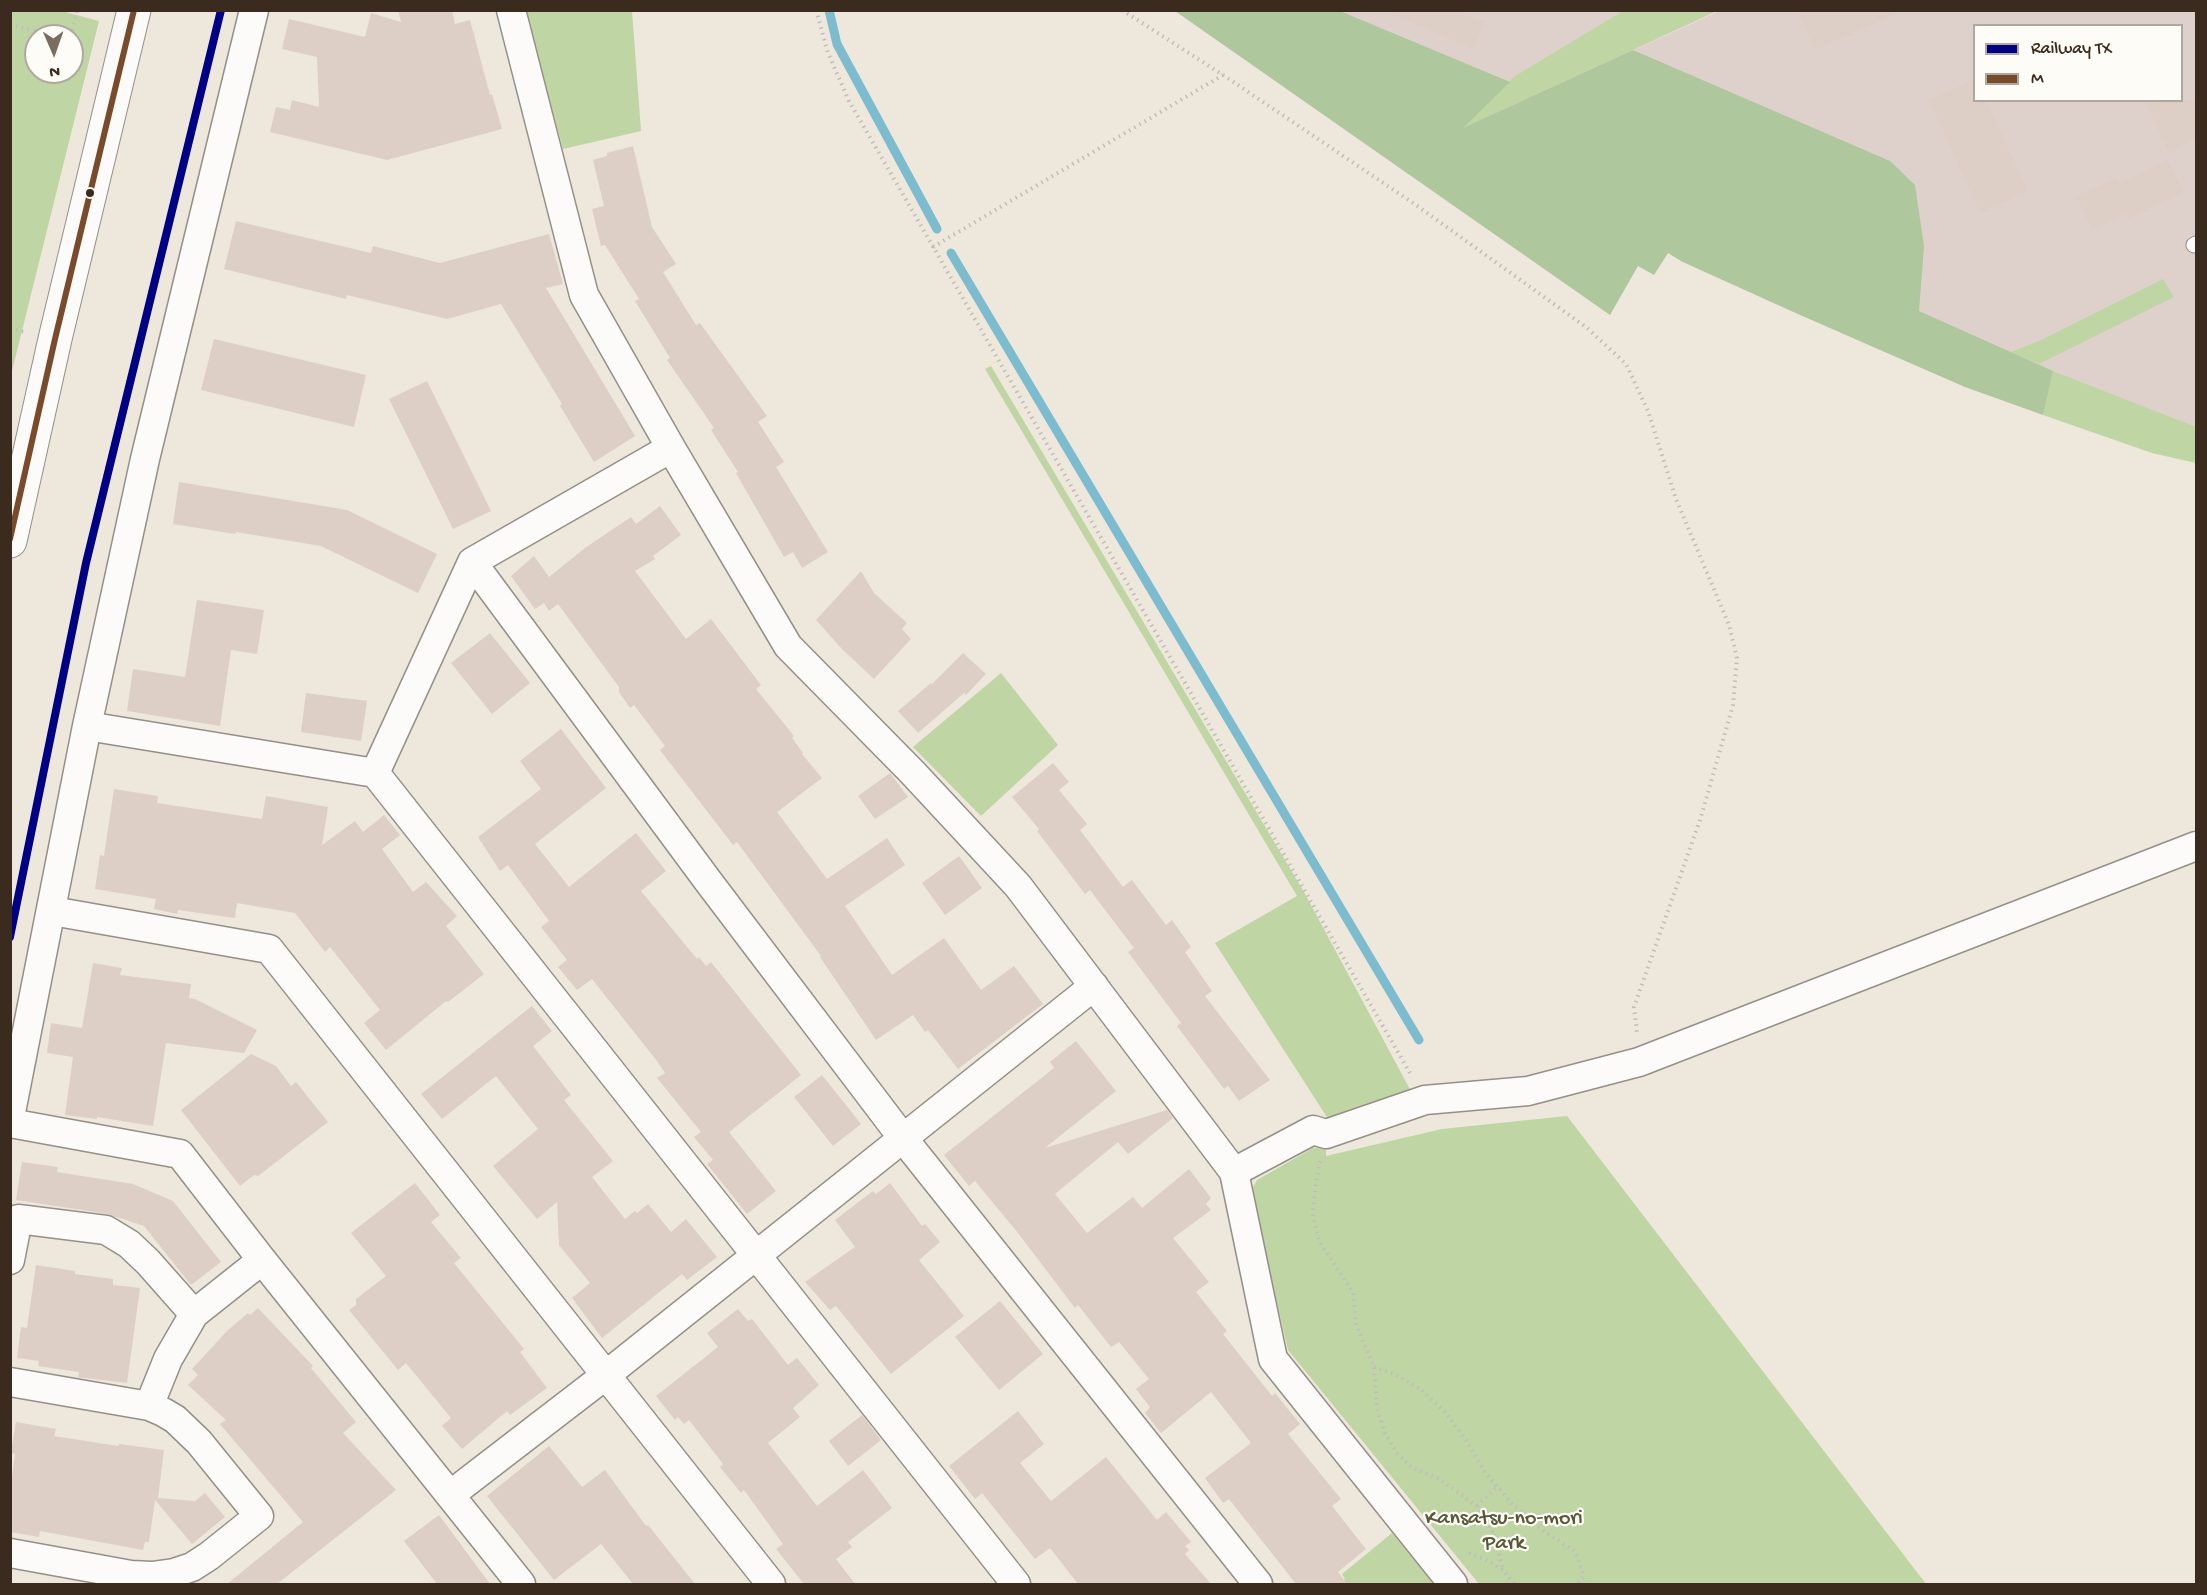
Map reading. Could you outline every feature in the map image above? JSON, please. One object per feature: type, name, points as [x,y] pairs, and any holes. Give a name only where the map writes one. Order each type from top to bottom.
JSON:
[{"type":"street","points":[[10,541],[55,339],[134,10]]},
{"type":"street","points":[[10,1117],[87,726],[145,459],[254,10]]},
{"type":"street","points":[[510,10],[584,295],[788,646],[914,773],[1018,886],[1234,1172],[1273,1359],[1453,1584]]},
{"type":"street","points":[[375,773],[472,562],[671,448]]},
{"type":"street","points":[[472,562],[708,881],[902,1137],[1258,1584]]},
{"type":"street","points":[[87,726],[375,773],[1016,1584]]},
{"type":"street","points":[[1234,1172],[1313,1130],[1326,1134],[1425,1100],[1528,1091],[1639,1062],[2196,846]]},
{"type":"street","points":[[52,911],[269,949],[771,1584]]},
{"type":"street","points":[[450,1496],[606,1375],[1094,986]]},
{"type":"street","points":[[10,1123],[180,1154],[521,1584]]},
{"type":"street","points":[[10,1260],[18,1218],[106,1230],[129,1244],[194,1314]]},
{"type":"street","points":[[149,1406],[168,1359],[194,1314],[262,1260]]},
{"type":"street","points":[[10,1382],[149,1406],[175,1419],[188,1431],[259,1516],[209,1556],[192,1567],[174,1573],[152,1576],[131,1575],[10,1553]]},
{"type":"path","points":[[816,10],[828,53],[849,101],[1425,1100]]},
{"type":"path","points":[[1122,10],[1416,205],[1586,327],[1626,364],[1648,411],[1676,499],[1729,625],[1737,658],[1733,705],[1700,820],[1634,1007],[1639,1062]]},
{"type":"path","points":[[933,247],[1223,75]]},
{"type":"path","points":[[1326,1134],[1315,1190],[1313,1217],[1319,1242],[1353,1292],[1356,1324],[1374,1367],[1377,1409],[1386,1433],[1397,1453],[1411,1467],[1439,1479],[1477,1506],[1494,1534],[1503,1570]]},
{"type":"path","points":[[1374,1367],[1394,1374],[1422,1390],[1447,1414],[1485,1472],[1513,1505],[1545,1532],[1575,1551],[1584,1576],[1577,1584]]},
{"type":"path","points":[[1477,1506],[1497,1487]]},
{"type":"shaded area","points":[[1183,11],[1717,11],[1610,61],[1719,11],[2196,11],[2196,463],[1965,387],[1683,262],[1461,129]]},
{"type":"green space","points":[[11,10],[62,11],[99,21],[84,81],[84,24],[24,24],[24,84],[83,84],[11,375]]},
{"type":"green space","points":[[526,11],[632,11],[641,131],[563,149]]},
{"type":"green space","points":[[1175,11],[1340,11],[1510,82],[1463,128],[1633,50],[1890,161],[1915,185],[1924,246],[1919,311],[2053,371],[2043,415],[1965,387],[1798,314],[1668,253],[1654,275],[1638,266],[1610,315]]},
{"type":"green space","points":[[1623,11],[1717,11],[1461,129],[1515,76]]},
{"type":"green space","points":[[2163,279],[2174,297],[2039,364],[2011,352],[2041,340]]},
{"type":"green space","points":[[991,366],[1304,892],[1413,1095],[1330,1122],[1215,943],[1297,896],[985,369]]},
{"type":"green space","points":[[2053,371],[2196,427],[2196,463],[2152,453],[2043,415]]},
{"type":"green space","points":[[1001,673],[1058,745],[981,816],[913,747]]},
{"type":"green space","name":"Kansatsu-no-mori Park","points":[[1567,1116],[1926,1584],[1479,1584],[1288,1350],[1251,1191],[1257,1180],[1313,1148],[1326,1146],[1326,1156],[1442,1129]]},
{"type":"green space","points":[[1392,1533],[1432,1582],[1428,1584],[1338,1584],[1345,1579],[1342,1574]]},
{"type":"building","points":[[398,10],[452,10],[455,24],[470,20],[490,95],[492,94],[502,129],[387,160],[270,132],[276,107],[290,110],[292,100],[319,107],[317,57],[282,49],[289,19],[365,37],[371,13],[401,22]]},
{"type":"building","points":[[1383,10],[1456,10],[1485,23],[1473,49]]},
{"type":"building","points":[[1797,10],[1904,10],[1815,50]]},
{"type":"building","points":[[1973,79],[1973,102],[1987,102],[2028,191],[1980,213],[1929,100]]},
{"type":"building","points":[[2196,100],[2196,139],[2168,152],[2146,102]]},
{"type":"building","points":[[633,146],[652,227],[676,264],[663,272],[696,325],[700,323],[767,416],[758,422],[784,462],[776,467],[828,552],[802,568],[793,552],[784,557],[736,473],[738,472],[711,430],[714,428],[667,360],[670,358],[635,301],[639,299],[605,245],[601,246],[592,209],[604,206],[593,160],[607,156],[607,153]]},
{"type":"building","points":[[2168,160],[2184,192],[2128,219],[2126,214],[2092,230],[2076,196],[2117,178],[2120,184]]},
{"type":"building","points":[[236,221],[371,253],[373,246],[440,263],[549,234],[563,284],[546,288],[635,436],[594,462],[560,406],[562,404],[501,304],[447,319],[347,295],[346,299],[224,269]]},
{"type":"building","points":[[214,339],[366,375],[354,427],[201,390]]},
{"type":"building","points":[[427,381],[491,511],[453,529],[389,399]]},
{"type":"building","points":[[179,482],[347,510],[437,554],[418,593],[321,546],[173,524]]},
{"type":"building","points":[[660,506],[681,535],[653,556],[655,559],[635,571],[686,639],[711,619],[761,685],[756,689],[794,736],[792,738],[802,754],[822,778],[777,812],[827,879],[887,838],[905,865],[845,906],[892,975],[944,938],[981,990],[1014,966],[1043,1004],[958,1069],[928,1030],[925,1032],[913,1015],[876,1040],[821,956],[737,842],[733,845],[660,750],[665,746],[634,705],[630,708],[619,692],[619,687],[558,604],[549,611],[544,603],[535,609],[511,576],[534,556],[549,577],[585,548],[631,517],[636,524]]},
{"type":"building","points":[[861,571],[874,593],[907,623],[902,629],[911,639],[874,679],[816,620]]},
{"type":"building","points":[[197,600],[264,610],[257,654],[231,650],[220,726],[127,711],[133,669],[185,677]]},
{"type":"building","points":[[490,633],[530,683],[492,714],[451,663]]},
{"type":"building","points":[[963,653],[986,674],[966,695],[964,693],[918,733],[898,711],[932,684]]},
{"type":"building","points":[[306,693],[367,701],[361,741],[301,732]]},
{"type":"building","points":[[561,729],[606,788],[535,844],[569,887],[636,833],[666,871],[641,891],[697,959],[699,957],[706,966],[711,962],[801,1075],[729,1132],[776,1191],[747,1214],[707,1164],[713,1160],[694,1137],[701,1132],[657,1078],[665,1073],[657,1061],[592,979],[577,990],[558,967],[567,960],[541,927],[549,921],[508,865],[500,871],[478,837],[541,789],[520,761]]},
{"type":"building","points":[[1053,763],[1069,782],[1059,790],[1087,824],[1080,830],[1123,887],[1132,880],[1166,925],[1172,920],[1191,947],[1185,952],[1212,991],[1205,996],[1270,1080],[1239,1101],[1228,1086],[1224,1089],[1177,1026],[1181,1023],[1128,952],[1134,948],[1090,890],[1085,894],[1037,831],[1039,829],[1012,797]]},
{"type":"building","points":[[890,773],[908,797],[875,819],[858,796]]},
{"type":"building","points":[[114,789],[158,796],[157,803],[262,819],[266,796],[328,807],[322,845],[355,821],[363,832],[384,815],[400,835],[382,849],[413,892],[426,882],[457,916],[446,926],[484,974],[448,1002],[446,1001],[386,1050],[364,1023],[380,1010],[330,947],[325,952],[295,913],[237,903],[235,918],[178,910],[177,914],[154,909],[156,899],[95,889],[100,855],[104,856]]},
{"type":"building","points":[[959,856],[982,888],[945,915],[922,883]]},
{"type":"building","points":[[93,963],[122,968],[120,975],[191,984],[189,998],[257,1030],[244,1053],[166,1043],[153,1126],[97,1117],[97,1119],[65,1115],[73,1057],[47,1053],[51,1023],[82,1028]]},
{"type":"building","points":[[532,1006],[552,1031],[533,1046],[571,1095],[564,1100],[613,1161],[592,1177],[625,1219],[648,1204],[671,1232],[686,1219],[717,1257],[687,1280],[682,1274],[602,1338],[572,1298],[590,1283],[559,1245],[557,1202],[537,1219],[493,1166],[538,1129],[496,1076],[442,1119],[421,1094]]},
{"type":"building","points":[[1076,1041],[1116,1091],[1045,1148],[1167,1110],[1173,1118],[1128,1154],[1118,1142],[1055,1194],[1087,1233],[1133,1197],[1142,1208],[1189,1169],[1211,1198],[1206,1204],[1211,1210],[1173,1238],[1209,1282],[1196,1292],[1227,1331],[1223,1334],[1272,1396],[1275,1393],[1300,1424],[1288,1434],[1341,1499],[1332,1506],[1366,1549],[1338,1572],[1347,1584],[1296,1584],[1229,1499],[1223,1503],[1205,1478],[1251,1443],[1211,1392],[1161,1433],[1145,1413],[1150,1407],[1136,1389],[1149,1379],[1119,1342],[1111,1347],[1078,1305],[1075,1308],[975,1181],[969,1186],[944,1155],[1054,1068],[1050,1062]]},
{"type":"building","points":[[251,1054],[276,1066],[291,1086],[296,1082],[328,1122],[258,1176],[254,1175],[240,1186],[181,1110]]},
{"type":"building","points":[[822,1075],[861,1124],[833,1146],[794,1097]]},
{"type":"building","points":[[22,1162],[58,1167],[57,1172],[133,1184],[173,1201],[221,1262],[191,1285],[144,1226],[108,1214],[16,1200]]},
{"type":"building","points":[[415,1183],[440,1215],[431,1222],[461,1258],[454,1263],[524,1349],[520,1352],[547,1388],[510,1415],[507,1411],[462,1449],[442,1426],[451,1418],[406,1363],[398,1370],[349,1310],[356,1305],[356,1299],[386,1276],[351,1233]]},
{"type":"building","points":[[890,1183],[922,1226],[925,1224],[940,1242],[919,1260],[964,1316],[891,1374],[836,1306],[830,1310],[805,1282],[855,1247],[835,1220],[873,1191],[876,1194]]},
{"type":"building","points":[[36,1265],[75,1271],[75,1274],[113,1279],[113,1285],[140,1288],[127,1383],[78,1377],[79,1372],[38,1366],[39,1361],[17,1358],[21,1327],[27,1328]]},
{"type":"building","points":[[1000,1301],[1043,1354],[999,1390],[955,1337]]},
{"type":"building","points":[[258,1308],[313,1366],[311,1368],[356,1422],[343,1433],[396,1490],[277,1584],[227,1584],[303,1522],[220,1424],[226,1420],[188,1385],[198,1375],[192,1369],[227,1331],[248,1313],[250,1315]]},
{"type":"building","points":[[738,1309],[748,1321],[752,1319],[788,1365],[797,1358],[819,1385],[793,1408],[800,1417],[768,1443],[817,1506],[863,1470],[892,1508],[848,1542],[852,1547],[836,1559],[855,1584],[804,1584],[776,1549],[783,1544],[744,1490],[741,1493],[720,1467],[723,1464],[689,1420],[684,1424],[678,1417],[675,1420],[656,1396],[718,1347],[707,1333]]},
{"type":"building","points":[[1018,1411],[1044,1444],[1020,1463],[1051,1501],[1106,1457],[1157,1520],[1166,1512],[1191,1542],[1185,1546],[1189,1550],[1185,1554],[1211,1584],[1078,1584],[1050,1548],[1035,1559],[982,1493],[975,1499],[949,1466]]},
{"type":"building","points":[[862,1415],[881,1440],[848,1466],[829,1441]]},
{"type":"building","points":[[16,1422],[56,1429],[54,1436],[118,1446],[119,1444],[164,1450],[158,1498],[195,1501],[205,1493],[225,1517],[192,1544],[155,1500],[149,1542],[145,1542],[143,1550],[40,1531],[39,1537],[10,1532],[10,1494],[15,1454],[11,1453]]},
{"type":"building","points":[[549,1446],[582,1487],[605,1470],[646,1526],[648,1525],[695,1584],[633,1584],[601,1544],[554,1580],[487,1496]]},
{"type":"building","points":[[439,1515],[490,1584],[437,1584],[404,1541]]},
{"type":"waterway","points":[[829,10],[837,44],[937,229]]},
{"type":"waterway","points":[[951,253],[1419,1040]]},
{"type":"rail line","name":"TX","points":[[10,937],[86,563],[221,10]]},
{"type":"transit line","name":"M","points":[[10,539],[55,339],[134,10]]}]
